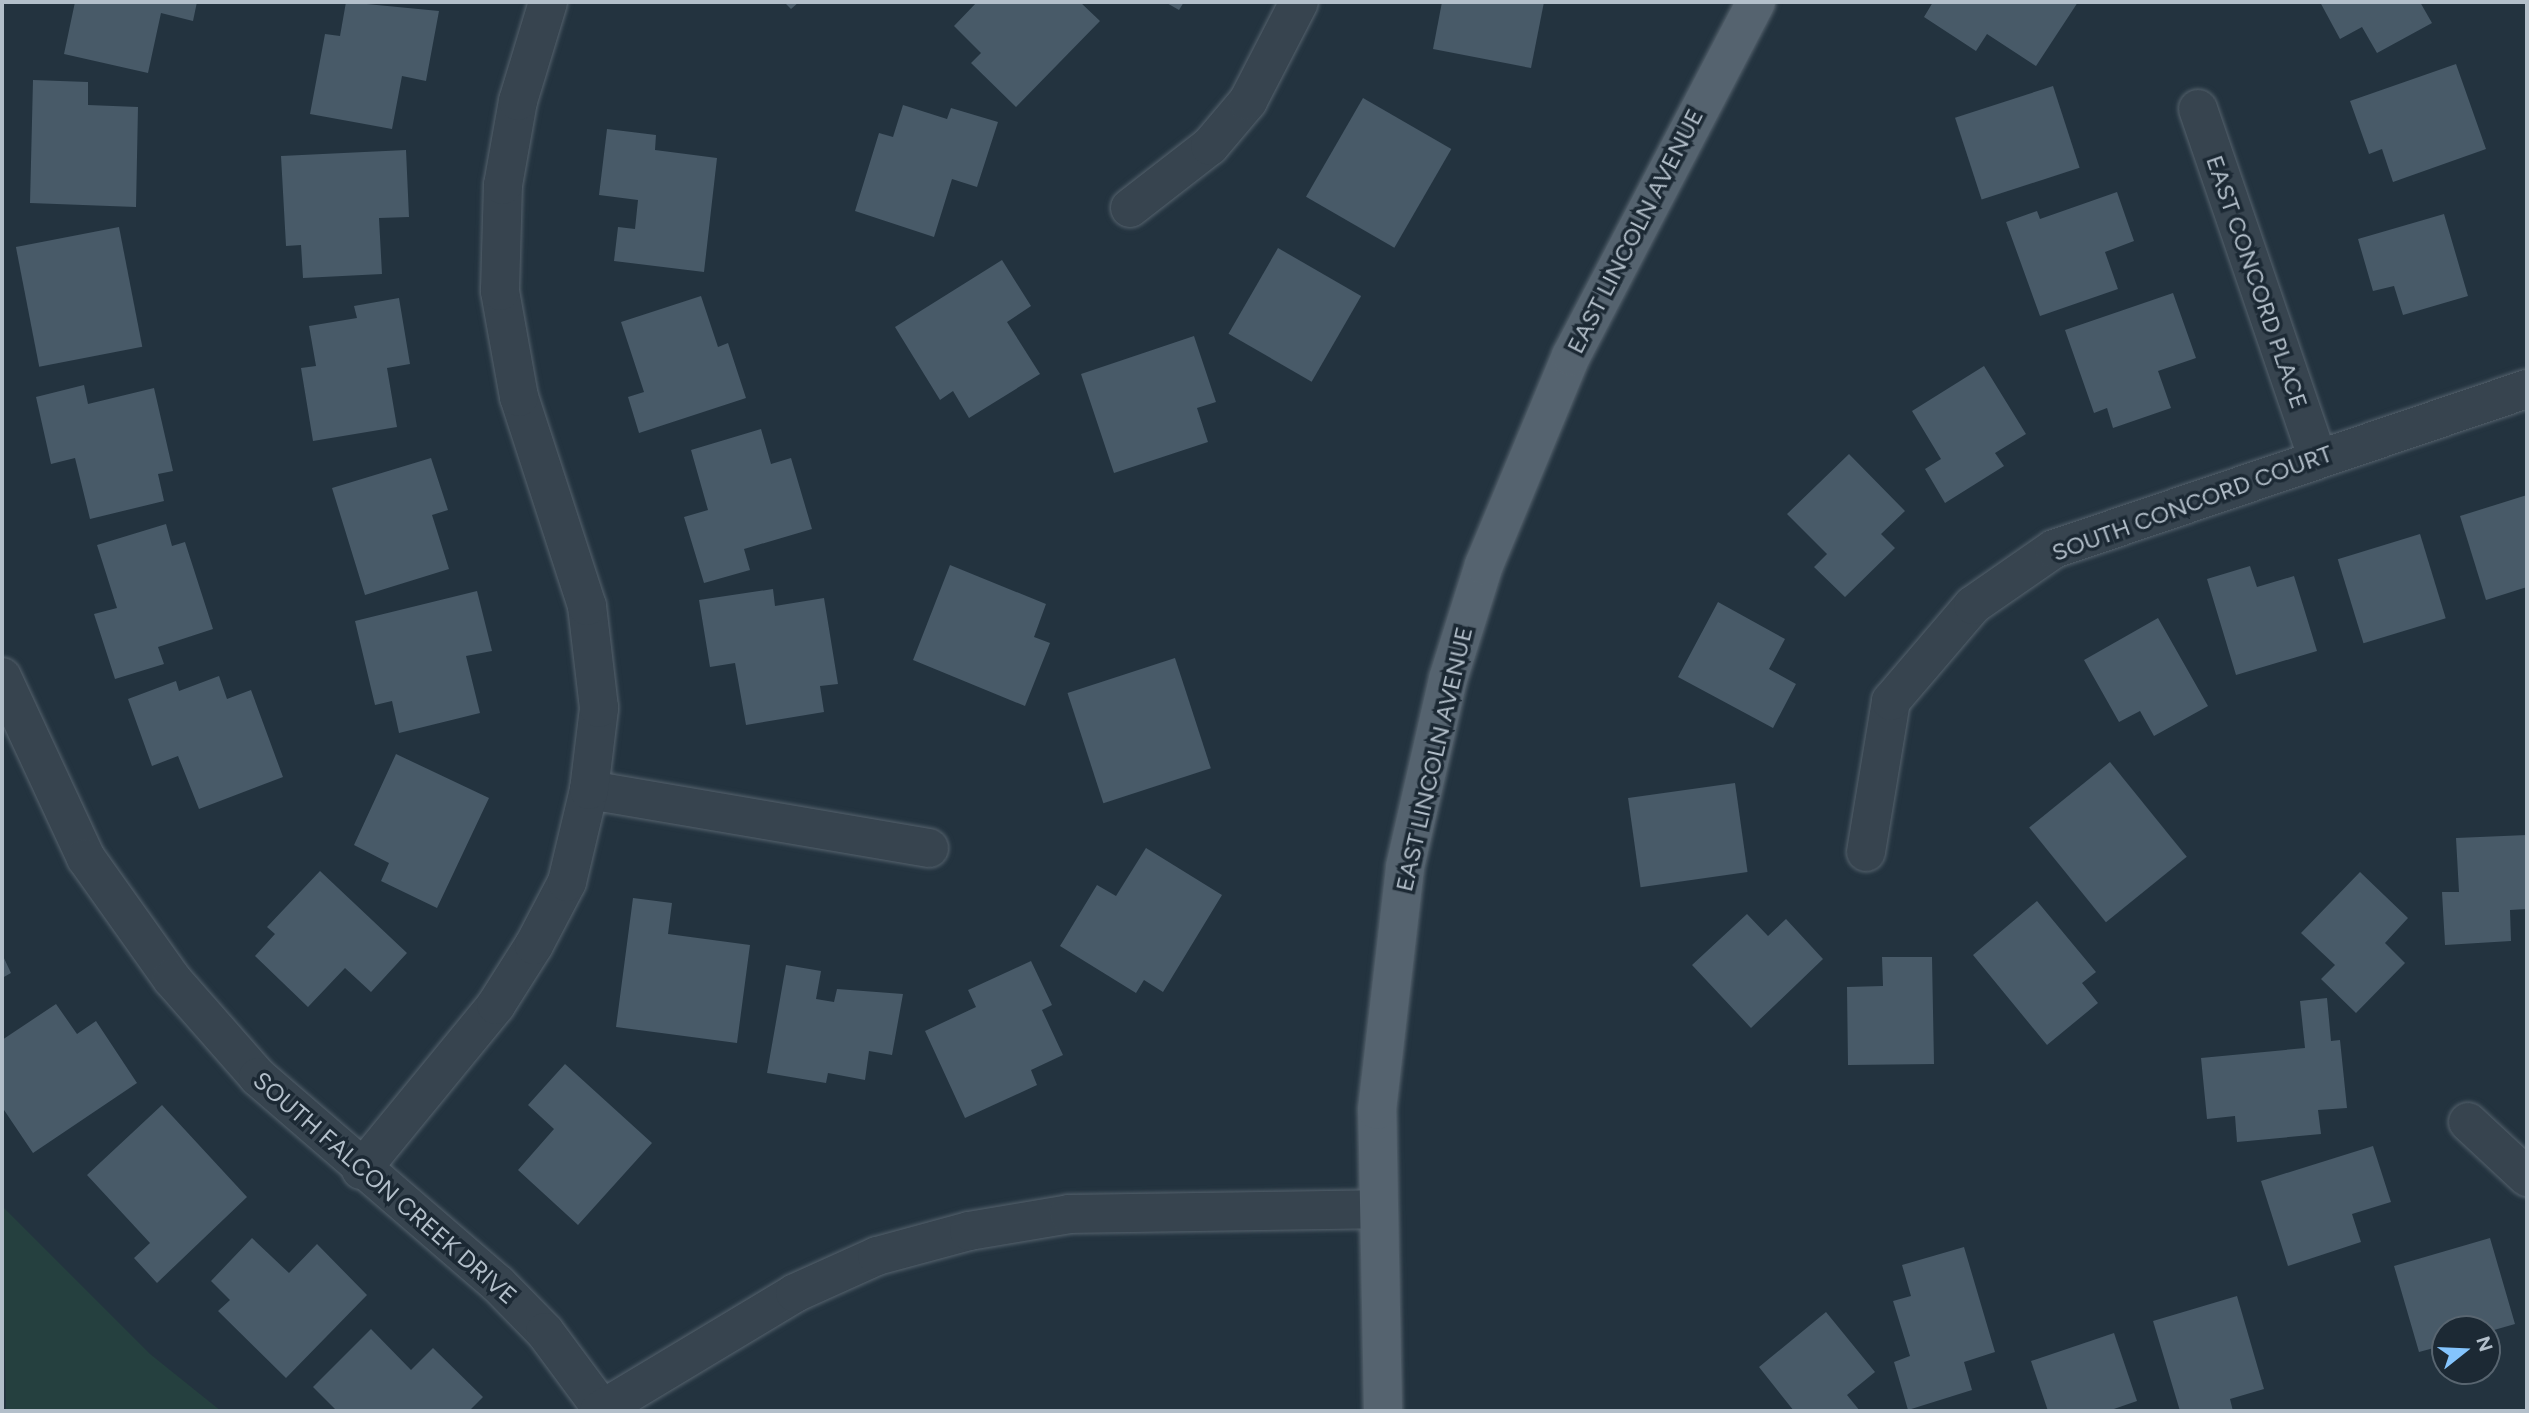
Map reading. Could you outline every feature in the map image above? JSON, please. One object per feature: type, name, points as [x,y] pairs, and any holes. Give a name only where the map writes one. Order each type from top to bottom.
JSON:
[{"type":"main road","name":"EAST LINCOLN AVENUE","points":[[1383,1411],[1374,1209],[1387,996],[1405,867],[1464,628],[1571,356],[1756,2]]},
{"type":"street","points":[[361,1170],[496,1005],[534,945],[567,882],[589,790],[599,708],[587,606],[519,397],[500,291],[503,185],[518,101],[548,2]]},
{"type":"street","points":[[1130,208],[1210,146],[1248,101],[1299,2]]},
{"type":"street","name":"EAST CONCORD PLACE","points":[[2198,108],[2317,456]]},
{"type":"street","name":"SOUTH CONCORD COURT","points":[[1866,852],[1891,701],[1973,605],[2054,550],[2317,456],[2527,388]]},
{"type":"street","name":"SOUTH FALCON CREEK DRIVE","points":[[2,677],[86,858],[172,979],[258,1077],[361,1170],[498,1284],[545,1332],[600,1410]]},
{"type":"street","points":[[589,790],[929,848]]},
{"type":"street","points":[[2468,1122],[2527,1177]]},
{"type":"street","points":[[600,1410],[795,1293],[877,1256],[969,1231],[1069,1214],[1374,1209]]},
{"type":"green space","points":[[2,1206],[150,1354],[221,1411],[6,1411]]},
{"type":"building","points":[[75,2],[197,2],[193,21],[161,13],[148,73],[64,54]]},
{"type":"building","points":[[346,2],[439,11],[426,81],[402,76],[392,129],[310,114],[325,34],[340,36]]},
{"type":"building","points":[[784,2],[799,2],[791,9]]},
{"type":"building","points":[[977,2],[1080,2],[1100,21],[1016,107],[971,63],[981,53],[954,26]]},
{"type":"building","points":[[1165,2],[1184,2],[1179,10]]},
{"type":"building","points":[[1442,2],[1544,2],[1531,68],[1433,49]]},
{"type":"building","points":[[1933,2],[2078,2],[2036,66],[1987,34],[1976,51],[1924,17]]},
{"type":"building","points":[[2320,2],[2420,2],[2432,23],[2377,53],[2362,27],[2340,39]]},
{"type":"building","points":[[2456,64],[2486,149],[2393,182],[2382,149],[2369,154],[2350,101]]},
{"type":"building","points":[[33,80],[88,82],[88,105],[138,107],[136,207],[30,203]]},
{"type":"building","points":[[2053,86],[2080,168],[1982,200],[1955,118]]},
{"type":"building","points":[[1363,98],[1451,149],[1394,248],[1306,197]]},
{"type":"building","points":[[903,105],[947,119],[951,108],[998,122],[977,187],[952,179],[934,237],[855,211],[879,133],[893,137]]},
{"type":"building","points":[[607,129],[656,135],[655,150],[717,158],[704,272],[614,261],[618,227],[635,229],[638,200],[599,195]]},
{"type":"building","points":[[406,150],[409,217],[379,218],[382,274],[303,278],[301,245],[286,246],[281,156]]},
{"type":"building","points":[[2117,192],[2134,241],[2105,252],[2118,289],[2040,316],[2006,222],[2037,211],[2040,219]]},
{"type":"building","points":[[2444,214],[2468,296],[2403,315],[2394,286],[2373,291],[2358,239]]},
{"type":"building","points":[[119,227],[142,347],[39,367],[16,247]]},
{"type":"building","points":[[1278,248],[1361,296],[1312,382],[1228,334]]},
{"type":"building","points":[[1002,260],[1031,306],[1007,322],[1040,374],[969,418],[953,391],[940,400],[895,327]]},
{"type":"building","points":[[2173,293],[2196,358],[2158,371],[2171,408],[2113,428],[2107,408],[2094,413],[2065,330]]},
{"type":"building","points":[[701,296],[718,347],[728,343],[746,398],[639,433],[628,397],[644,392],[621,322]]},
{"type":"building","points":[[399,298],[410,364],[387,368],[397,427],[313,441],[301,368],[316,366],[309,326],[357,318],[354,306]]},
{"type":"building","points":[[1194,336],[1216,402],[1197,408],[1208,442],[1114,473],[1081,374]]},
{"type":"building","points":[[1984,366],[2026,434],[1995,453],[2004,466],[1945,503],[1925,469],[1941,459],[1912,411]]},
{"type":"building","points":[[84,385],[88,404],[154,388],[173,471],[158,474],[164,501],[90,519],[75,458],[51,464],[36,397]]},
{"type":"building","points":[[761,429],[771,464],[791,458],[812,529],[744,549],[750,570],[704,583],[684,517],[708,510],[691,450]]},
{"type":"building","points":[[1849,454],[1905,511],[1881,534],[1895,548],[1845,597],[1814,567],[1827,554],[1787,514]]},
{"type":"building","points":[[431,458],[448,510],[432,515],[449,569],[365,595],[332,488]]},
{"type":"building","points":[[2527,495],[2527,587],[2486,600],[2460,516]]},
{"type":"building","points":[[166,524],[172,546],[185,542],[213,629],[158,647],[164,664],[115,679],[94,614],[117,608],[97,545]]},
{"type":"building","points":[[2420,534],[2446,618],[2363,643],[2338,559]]},
{"type":"building","points":[[950,565],[1046,604],[1034,637],[1050,643],[1025,706],[913,660]]},
{"type":"building","points":[[2250,566],[2257,587],[2294,576],[2317,651],[2236,675],[2207,579]]},
{"type":"building","points":[[773,589],[775,606],[824,598],[838,684],[820,686],[824,712],[746,725],[735,663],[710,667],[699,600]]},
{"type":"building","points":[[477,591],[492,651],[466,656],[480,713],[399,733],[392,701],[375,705],[355,621]]},
{"type":"building","points":[[1718,602],[1785,639],[1769,669],[1796,684],[1773,728],[1678,677]]},
{"type":"building","points":[[2158,618],[2208,706],[2154,736],[2140,711],[2119,722],[2084,660]]},
{"type":"building","points":[[1175,658],[1211,768],[1103,803],[1068,693]]},
{"type":"building","points":[[219,676],[227,699],[251,690],[283,777],[199,809],[178,756],[152,766],[128,699],[176,681],[179,691]]},
{"type":"building","points":[[396,754],[489,798],[437,908],[381,881],[389,863],[354,845]]},
{"type":"building","points":[[2110,762],[2187,857],[2106,922],[2029,827]]},
{"type":"building","points":[[1735,783],[1748,872],[1641,887],[1628,798]]},
{"type":"building","points":[[2527,835],[2527,909],[2510,910],[2511,941],[2445,945],[2442,892],[2459,892],[2456,838]]},
{"type":"building","points":[[1146,848],[1222,895],[1163,992],[1144,980],[1136,993],[1060,946],[1097,885],[1116,896]]},
{"type":"building","points":[[320,871],[407,953],[371,992],[345,968],[308,1007],[255,956],[275,934],[267,927]]},
{"type":"building","points":[[2360,872],[2408,918],[2385,943],[2405,963],[2356,1013],[2321,979],[2335,965],[2301,933]]},
{"type":"building","points":[[633,898],[672,903],[668,934],[750,945],[737,1043],[616,1027]]},
{"type":"building","points":[[2037,901],[2096,972],[2082,983],[2098,1003],[2047,1045],[1973,955]]},
{"type":"building","points":[[1747,914],[1768,936],[1786,919],[1823,959],[1751,1028],[1692,965]]},
{"type":"building","points":[[2,954],[11,973],[2,978]]},
{"type":"building","points":[[1882,957],[1932,957],[1934,1064],[1848,1065],[1847,987],[1883,986]]},
{"type":"building","points":[[1031,961],[1052,1005],[1042,1010],[1063,1055],[1031,1070],[1037,1085],[965,1118],[925,1031],[976,1007],[968,990]]},
{"type":"building","points":[[786,965],[821,971],[816,999],[834,1002],[837,989],[903,994],[892,1055],[869,1051],[865,1080],[828,1073],[826,1083],[767,1073]]},
{"type":"building","points":[[2327,998],[2331,1041],[2340,1040],[2347,1108],[2318,1110],[2321,1134],[2237,1142],[2235,1116],[2207,1119],[2201,1058],[2305,1048],[2300,1001]]},
{"type":"building","points":[[56,1004],[77,1034],[96,1021],[137,1083],[33,1153],[2,1107],[2,1040]]},
{"type":"building","points":[[565,1064],[652,1143],[578,1225],[518,1170],[554,1129],[528,1105]]},
{"type":"building","points":[[162,1105],[247,1197],[157,1283],[134,1258],[150,1243],[87,1175]]},
{"type":"building","points":[[2373,1146],[2391,1202],[2352,1214],[2361,1242],[2288,1266],[2261,1181]]},
{"type":"building","points":[[252,1238],[289,1273],[317,1244],[367,1295],[286,1378],[218,1311],[230,1300],[211,1281]]},
{"type":"building","points":[[2490,1238],[2515,1324],[2501,1328],[2501,1315],[2431,1315],[2431,1349],[2419,1352],[2394,1266]]},
{"type":"building","points":[[1964,1247],[1995,1352],[1964,1362],[1972,1390],[1908,1410],[1894,1362],[1910,1356],[1893,1301],[1911,1296],[1902,1265]]},
{"type":"building","points":[[2237,1296],[2264,1389],[2230,1399],[2233,1411],[2180,1411],[2153,1321]]},
{"type":"building","points":[[1826,1312],[1875,1372],[1847,1395],[1860,1411],[1794,1411],[1759,1367]]},
{"type":"building","points":[[371,1329],[411,1370],[433,1348],[483,1397],[469,1411],[337,1411],[313,1387]]},
{"type":"building","points":[[2114,1333],[2137,1401],[2108,1411],[2048,1411],[2031,1361]]}]
